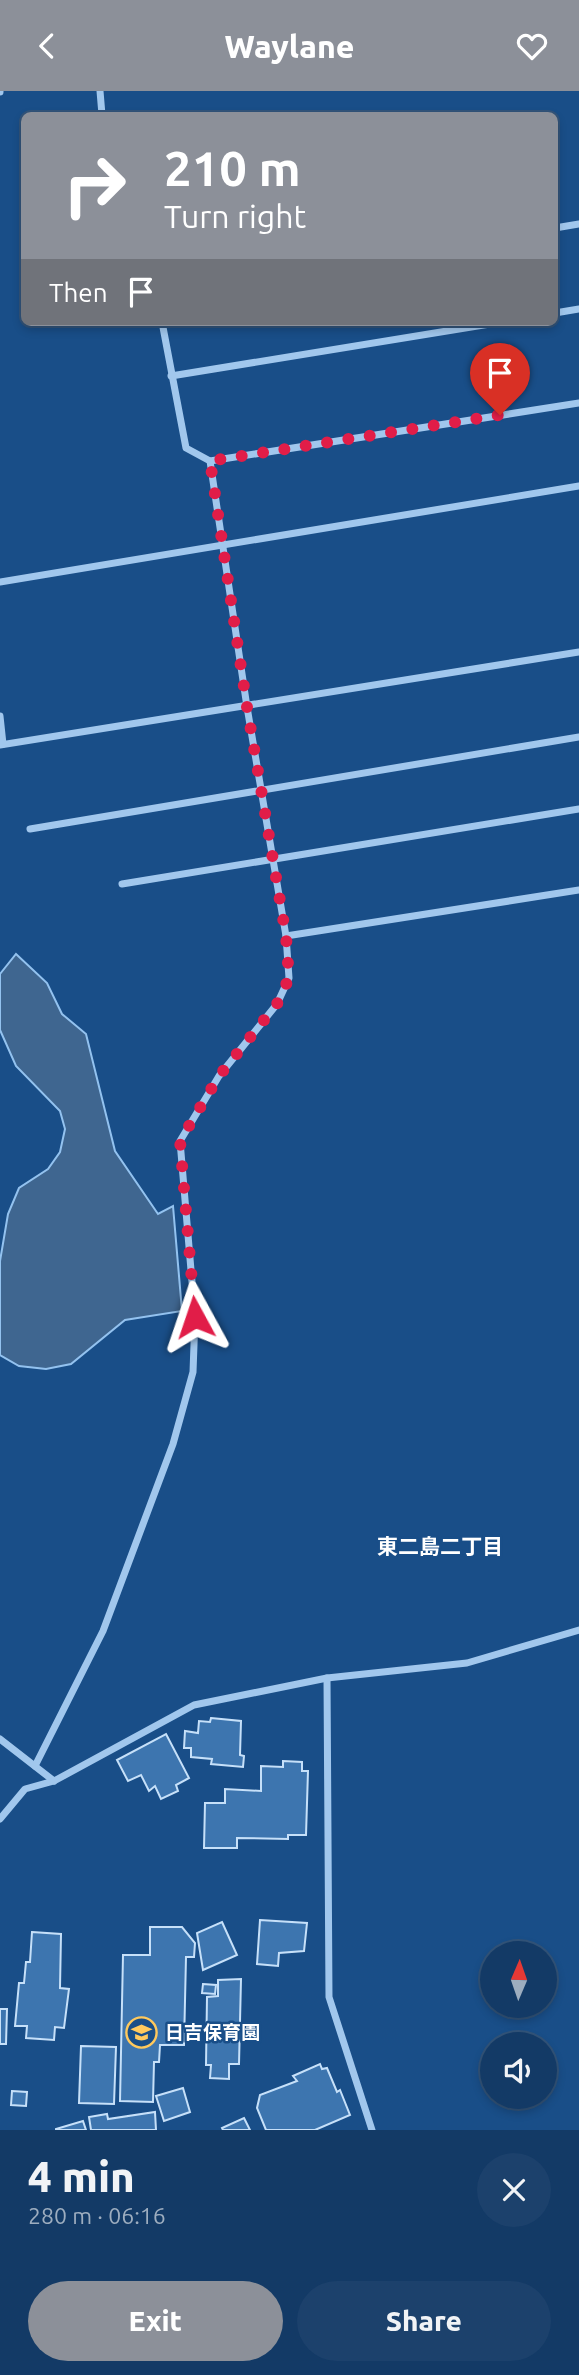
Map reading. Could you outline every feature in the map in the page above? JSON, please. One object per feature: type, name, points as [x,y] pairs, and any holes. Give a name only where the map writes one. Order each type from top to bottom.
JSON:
[{"type":"street","points":[[100,91],[102,112]]},
{"type":"street","points":[[558,228],[579,224]]},
{"type":"street","points":[[558,312],[579,309]]},
{"type":"street","points":[[163,326],[186,448],[210,461],[579,403]]},
{"type":"street","points":[[171,376],[477,326]]},
{"type":"street","points":[[35,1766],[103,1631],[173,1444],[193,1372],[195,1317],[180,1141],[219,1076],[277,1004],[289,978],[286,936],[247,707],[210,461]]},
{"type":"street","points":[[0,582],[579,486]]},
{"type":"street","points":[[0,716],[2,745],[579,652]]},
{"type":"street","points":[[30,829],[579,737]]},
{"type":"street","points":[[122,884],[579,809]]},
{"type":"street","points":[[286,936],[579,890]]},
{"type":"street","points":[[0,1819],[25,1789],[54,1781],[194,1705],[327,1678],[467,1663],[579,1630]]},
{"type":"street","points":[[327,1678],[330,1997],[366,2103],[372,2130]]},
{"type":"street","points":[[0,1739],[54,1781]]},
{"type":"water","points":[[16,954],[47,983],[62,1014],[86,1034],[115,1151],[158,1214],[173,1206],[182,1311],[125,1320],[71,1364],[46,1369],[19,1366],[0,1355],[0,1261],[8,1214],[19,1188],[48,1169],[60,1152],[65,1129],[60,1111],[16,1066],[0,1030],[0,974]]},
{"type":"building","points":[[211,1718],[241,1721],[240,1755],[244,1756],[243,1767],[211,1764],[212,1759],[191,1757],[191,1748],[184,1748],[185,1731],[198,1733],[199,1721],[210,1722]]},
{"type":"building","points":[[166,1734],[189,1778],[176,1785],[178,1791],[161,1799],[155,1786],[149,1791],[141,1775],[128,1781],[117,1760]]},
{"type":"building","points":[[283,1761],[302,1762],[302,1771],[308,1771],[306,1835],[288,1835],[288,1839],[237,1838],[237,1848],[204,1848],[205,1803],[225,1803],[225,1789],[261,1791],[261,1766],[283,1767]]},
{"type":"building","points":[[260,1920],[307,1923],[304,1951],[279,1953],[278,1966],[257,1964]]},
{"type":"building","points":[[222,1922],[237,1955],[203,1970],[197,1933]]},
{"type":"building","points":[[150,1927],[182,1927],[195,1943],[194,1957],[186,1957],[184,2045],[160,2045],[159,2062],[154,2062],[153,2102],[120,2101],[123,1955],[150,1955]]},
{"type":"building","points":[[32,1932],[61,1934],[60,1988],[69,1989],[64,2028],[55,2027],[54,2040],[26,2038],[27,2026],[15,2026],[19,1983],[24,1983],[26,1962],[30,1962]]},
{"type":"building","points":[[241,1979],[239,2064],[229,2064],[229,2079],[210,2078],[211,2065],[206,2065],[207,1997],[218,1996],[218,1980]]},
{"type":"building","points":[[203,1984],[216,1985],[215,1994],[202,1993]]},
{"type":"building","points":[[0,2009],[7,2009],[6,2044],[0,2044]]},
{"type":"building","points":[[81,2046],[116,2047],[114,2104],[79,2103]]},
{"type":"building","points":[[320,2064],[322,2069],[327,2068],[337,2092],[340,2090],[350,2115],[315,2130],[266,2130],[257,2108],[260,2095],[297,2081],[293,2076]]},
{"type":"building","points":[[183,2088],[190,2112],[164,2121],[156,2096]]},
{"type":"building","points":[[12,2091],[27,2092],[26,2106],[11,2105]]},
{"type":"building","points":[[155,2112],[156,2130],[91,2130],[89,2117],[107,2114],[108,2119]]},
{"type":"building","points":[[244,2118],[250,2130],[223,2130],[222,2128]]},
{"type":"building","points":[[83,2121],[86,2130],[56,2130],[56,2129]]},
{"type":"place","name":"日吉保育園","points":[[142,2032]]},
{"type":"district","name":"東二島二丁目","points":[[440,1547]]},
{"type":"route","points":[[195,1317],[180,1141],[219,1076],[277,1004],[289,978],[286,936],[247,707],[210,461],[500,415]]}]
